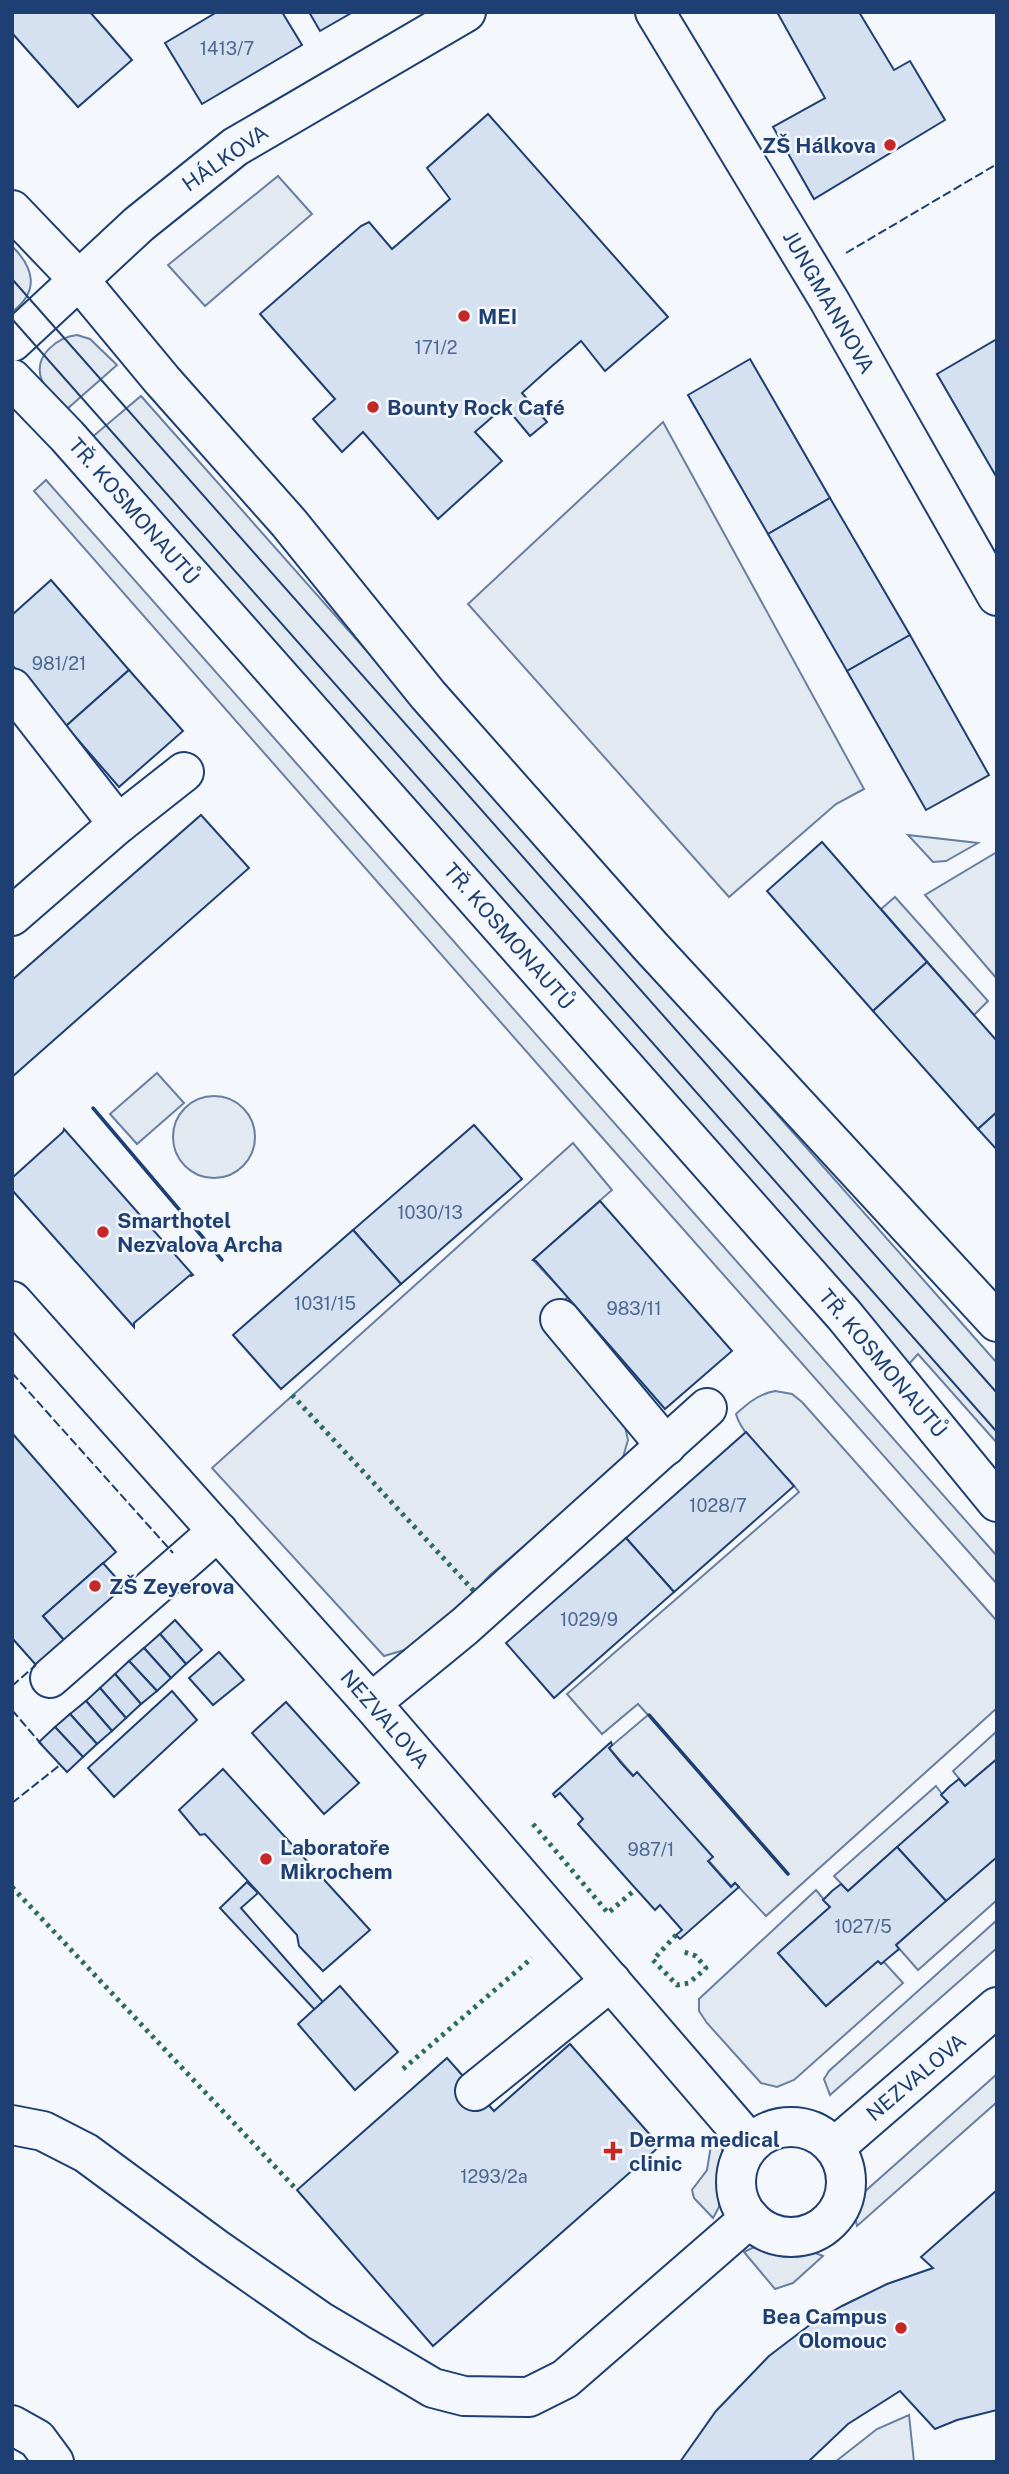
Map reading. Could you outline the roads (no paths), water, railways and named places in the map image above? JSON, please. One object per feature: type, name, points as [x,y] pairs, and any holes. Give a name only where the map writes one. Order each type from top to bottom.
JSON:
[{"type":"street","name":"HÁLKOVA","points":[[12,342],[139,223],[235,147],[466,12]]},
{"type":"street","name":"JUNGMANNOVA","points":[[655,12],[829,300],[997,596]]},
{"type":"street","points":[[12,210],[79,280],[171,390],[289,523],[428,695],[651,947],[997,1322]]},
{"type":"street","name":"TŘ. KOSMONAUTŮ","points":[[12,379],[67,436],[844,1315],[997,1502]]},
{"type":"street","points":[[12,688],[118,824]]},
{"type":"street","points":[[12,916],[118,824],[184,772]]},
{"type":"street","name":"NEZVALOVA","points":[[12,1301],[371,1703],[750,2143]]},
{"type":"street","points":[[560,1319],[666,1446]]},
{"type":"street","points":[[371,1703],[465,1626],[707,1408]]},
{"type":"street","points":[[50,1678],[218,1531]]},
{"type":"street","points":[[475,2091],[611,1981]]},
{"type":"street","name":"NEZVALOVA","points":[[835,2147],[997,2007]]},
{"type":"street","points":[[12,2125],[43,2131],[86,2153],[320,2321],[433,2388],[464,2396],[529,2397],[565,2379],[750,2218]]},
{"type":"street","points":[[798,2126],[815,2132],[835,2147],[846,2174],[846,2193],[839,2210],[827,2225],[810,2234],[791,2238],[772,2234],[755,2225],[743,2210],[736,2193],[740,2158],[750,2143],[772,2130],[798,2126]]},
{"type":"street","points":[[12,2425],[37,2439],[54,2462]]},
{"type":"tram line","points":[[12,279],[997,1393]]},
{"type":"tram line","points":[[12,319],[997,1432]]},
{"type":"place","name":"ZŠ Hálkova","points":[[890,145]]},
{"type":"place","name":"MEI","points":[[464,316]]},
{"type":"place","name":"Bounty Rock Café","points":[[373,407]]},
{"type":"place","name":"Smarthotel Nezvalova Archa","points":[[103,1232]]},
{"type":"place","name":"ZŠ Zeyerova","points":[[95,1586]]},
{"type":"place","name":"Laboratoře Mikrochem","points":[[266,1859]]},
{"type":"place","name":"Derma medical clinic","points":[[613,2151]]},
{"type":"place","name":"Bea Campus Olomouc","points":[[901,2328]]}]
